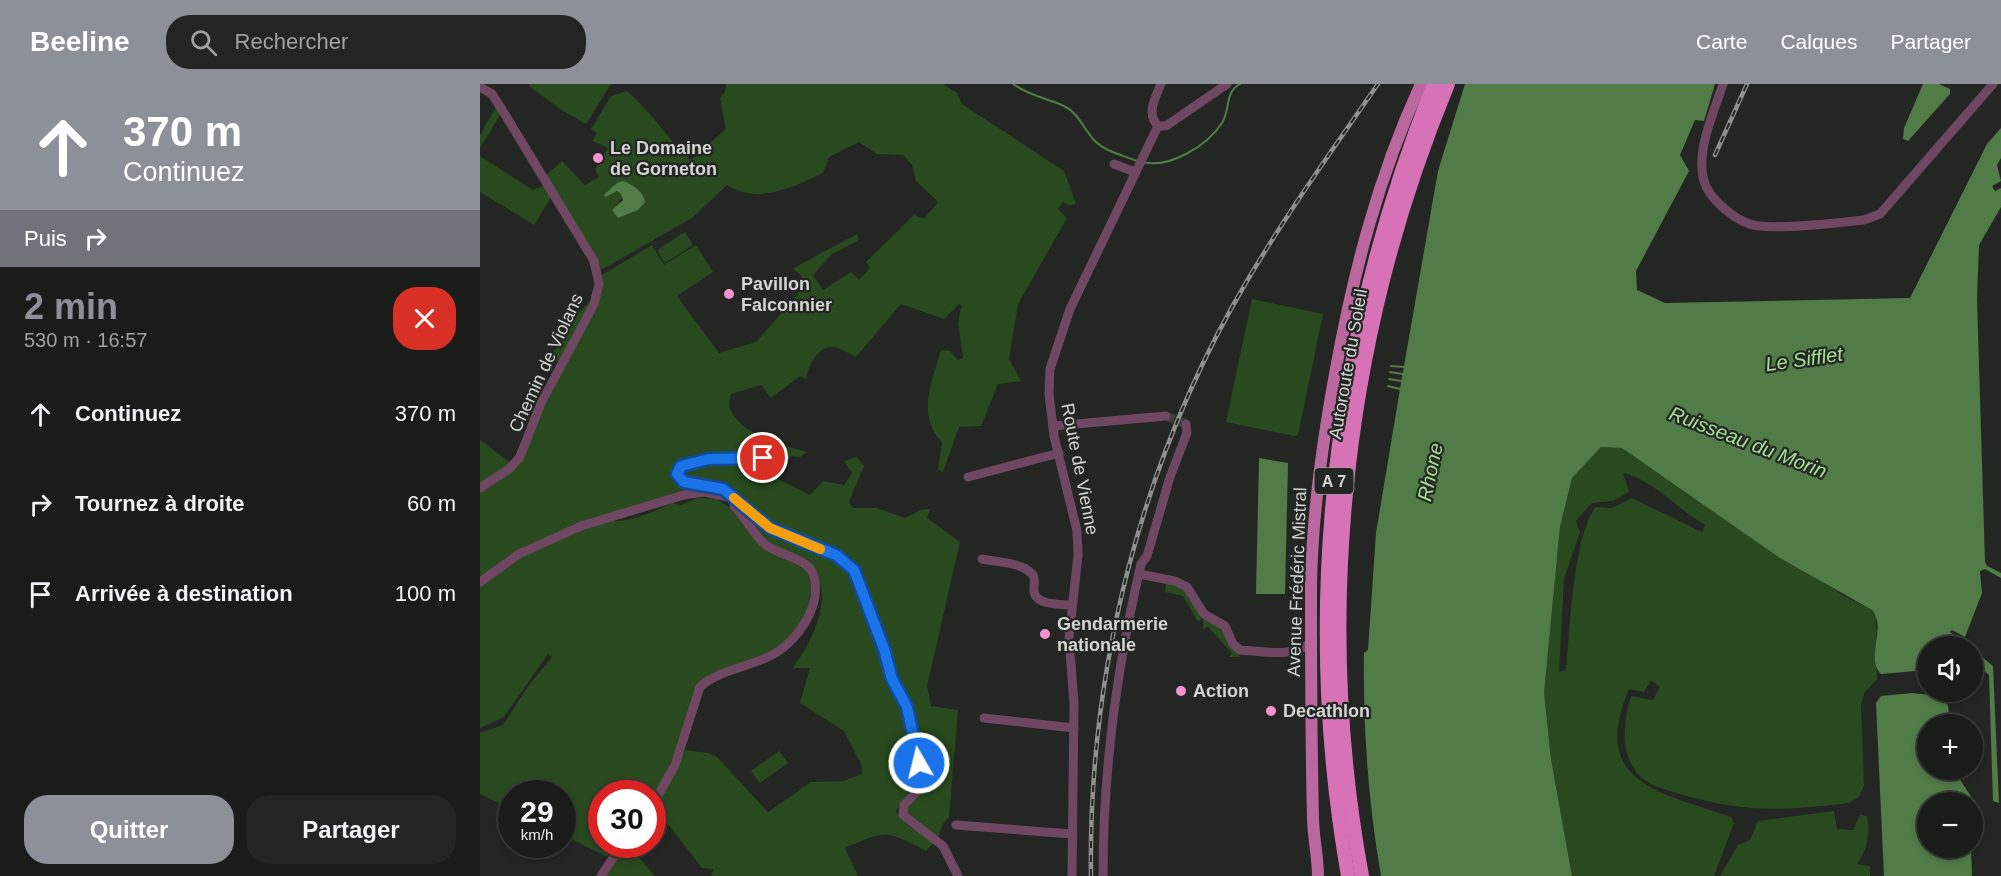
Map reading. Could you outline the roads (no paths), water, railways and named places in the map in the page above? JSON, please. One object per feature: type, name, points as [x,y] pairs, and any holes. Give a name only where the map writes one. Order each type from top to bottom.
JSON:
[{"type":"highway","name":"Autoroute du Soleil","points":[[1348,876],[1334,777],[1327,663],[1328,555],[1335,470],[1352,361],[1369,281],[1400,175],[1434,84]]},
{"type":"highway","name":"Autoroute du Soleil","points":[[1362,876],[1348,783],[1340,667],[1340,575],[1348,472],[1364,362],[1380,287],[1412,178],[1448,84]]},
{"type":"main road","points":[[1404,123],[1412,84]]},
{"type":"main road","points":[[1404,123],[1421,84]]},
{"type":"main road","name":"Avenue Frédéric Mistral","points":[[1318,875],[1313,820],[1312,546],[1323,439],[1346,313],[1362,248],[1404,123]]},
{"type":"street","points":[[1161,84],[1152,111],[1153,121],[1158,126],[1166,126],[1227,84]]},
{"type":"street","points":[[1722,84],[1704,147],[1703,179],[1711,195],[1722,206],[1758,226],[1864,220],[1880,214],[1993,84]]},
{"type":"street","name":"Chemin de Violans","points":[[480,87],[492,94],[501,108],[590,254],[599,275],[594,304],[541,403],[520,457],[509,469],[480,488]]},
{"type":"street","name":"Route de Vienne","points":[[1072,876],[1074,728],[1069,638],[1078,555],[1077,531],[1053,426],[1048,393],[1056,346],[1070,309],[1158,126]]},
{"type":"street","points":[[1114,164],[1139,165]]},
{"type":"street","points":[[1053,426],[1166,416]]},
{"type":"street","points":[[1104,876],[1105,790],[1114,717],[1139,574],[1170,477],[1187,433],[1186,424]]},
{"type":"street","points":[[968,477],[1059,453]]},
{"type":"street","points":[[666,781],[678,759],[700,687],[783,648],[800,632],[814,591],[813,573],[806,566],[766,546],[728,501],[729,492],[680,480],[678,470],[684,465],[709,459],[785,457]]},
{"type":"street","points":[[480,582],[519,554],[581,526],[684,495],[704,492],[729,496],[770,528],[836,555],[854,570],[884,649],[892,679],[907,707],[914,730],[920,788],[904,805],[903,815],[943,846],[958,876]]},
{"type":"street","points":[[982,559],[1024,568],[1032,574],[1037,598],[1044,602],[1072,605]]},
{"type":"street","points":[[1139,574],[1175,581],[1187,587],[1204,614],[1225,626],[1236,648],[1293,652],[1306,648],[1311,641]]},
{"type":"street","points":[[1293,652],[1311,664]]},
{"type":"street","points":[[984,718],[1074,728]]},
{"type":"street","points":[[956,825],[1072,834]]},
{"type":"street","points":[[602,876],[613,858]]},
{"type":"water","points":[[1465,84],[1715,84],[1704,121],[1695,120],[1680,155],[1689,171],[1636,271],[1637,290],[1665,303],[1910,298],[1987,144],[2001,128],[2001,158],[1997,165],[2001,181],[1992,186],[1995,191],[2001,188],[2001,207],[1979,245],[1977,299],[1985,562],[1987,566],[2001,573],[2001,578],[1985,569],[1980,571],[1982,593],[1965,636],[1952,630],[1950,632],[1956,636],[1917,636],[1917,671],[1881,674],[1875,660],[1877,625],[1872,610],[1780,558],[1622,448],[1601,447],[1572,478],[1560,527],[1544,693],[1551,759],[1572,876],[1381,876],[1370,792],[1364,709],[1364,653],[1368,650],[1376,533],[1438,171]]},
{"type":"water","points":[[1923,84],[1939,84],[1950,89],[1950,94],[1908,141],[1903,139],[1904,128]]},
{"type":"water","points":[[623,181],[637,189],[645,202],[638,210],[618,218],[612,210],[623,200],[621,194],[617,191],[605,197],[604,195],[617,183]]},
{"type":"water","points":[[1259,458],[1288,463],[1285,594],[1256,594]]},
{"type":"water","points":[[1983,658],[1993,666],[1999,803],[1993,801],[1989,675],[1983,669]]},
{"type":"water","points":[[1917,694],[1917,702],[1945,702],[1948,705],[1949,714],[1917,714],[1917,780],[1960,780],[1968,792],[1917,792],[1917,858],[1971,858],[1972,876],[1884,876],[1876,703],[1881,696]]},
{"type":"waterway","points":[[1013,84],[1069,109],[1099,145],[1137,161]]},
{"type":"waterway","points":[[1142,162],[1153,163],[1175,159],[1207,140],[1222,123],[1230,96],[1240,84]]},
{"type":"waterway","points":[[1391,366],[1404,367]]},
{"type":"waterway","points":[[1390,372],[1403,374]]},
{"type":"waterway","points":[[1389,379],[1402,381]]},
{"type":"waterway","points":[[1388,386],[1400,389]]},
{"type":"tunnel","points":[[1166,416],[1186,424]]},
{"type":"railway","points":[[1091,876],[1093,799],[1099,721],[1111,644],[1128,568],[1151,493],[1178,420],[1210,349],[1247,281],[1294,206],[1378,84]]},
{"type":"railway","points":[[1715,155],[1747,84]]},
{"type":"place","name":"Le Domaine de Gorneton","points":[[598,158]]},
{"type":"place","name":"Pavillon Falconnier","points":[[729,294]]},
{"type":"place","name":"Gendarmerie nationale","points":[[1045,634]]},
{"type":"place","name":"Action","points":[[1181,691]]},
{"type":"place","name":"Decathlon","points":[[1271,711]]},
{"type":"water label","name":"Le Sifflet","points":[[1804,359]]},
{"type":"water label","name":"Ruisseau du Morin","points":[[1748,442]]},
{"type":"water label","name":"Rhone","points":[[1430,472]]}]
